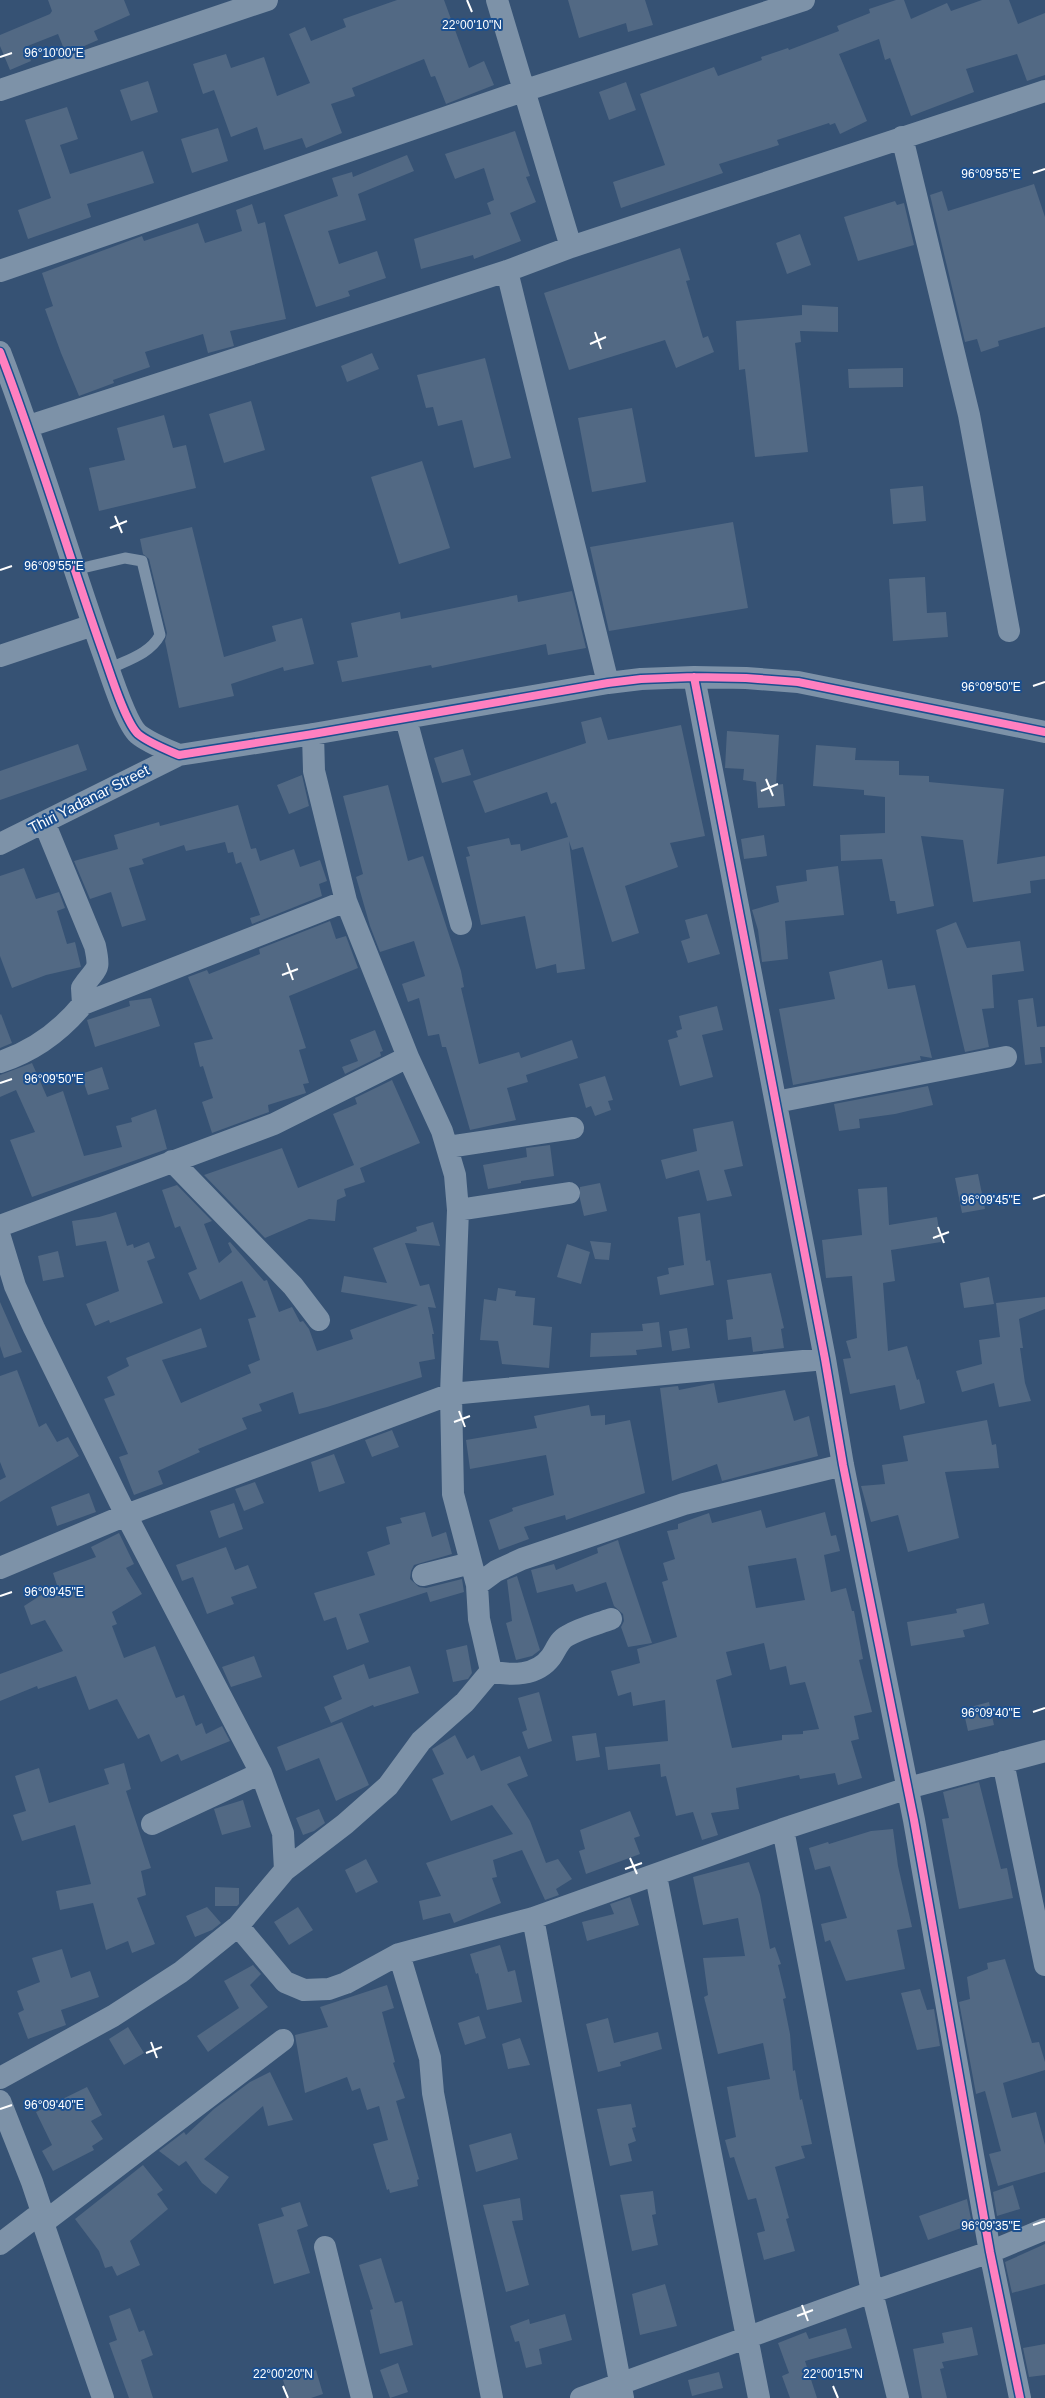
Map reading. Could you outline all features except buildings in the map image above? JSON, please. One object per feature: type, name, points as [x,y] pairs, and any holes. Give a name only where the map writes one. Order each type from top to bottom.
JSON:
[{"type":"street","points":[[0,90],[267,0]]},
{"type":"street","points":[[498,0],[571,247]]},
{"type":"street","points":[[0,271],[524,91],[804,0]]},
{"type":"street","points":[[29,426],[506,271],[571,247],[1045,91]]},
{"type":"street","points":[[902,137],[969,415],[1008,631]]},
{"type":"street","points":[[506,271],[608,683]]},
{"type":"street","points":[[0,352],[29,426],[74,570],[120,700],[137,733],[158,746],[179,755]]},
{"type":"street","points":[[0,656],[93,625]]},
{"type":"street","points":[[694,677],[825,1359],[843,1466],[908,1788],[990,2252],[1020,2398]]},
{"type":"street","name":"Thiri Yadanar Street","points":[[0,844],[179,755],[640,679],[694,677],[798,682],[1045,732]]},
{"type":"street","points":[[406,719],[462,924]]},
{"type":"street","points":[[313,734],[314,771],[346,901],[408,1057],[448,1147],[455,1176],[458,1210],[451,1394],[453,1494],[477,1585],[479,1619],[491,1671]]},
{"type":"street","points":[[44,822],[95,946],[99,964],[97,971],[82,988],[83,1004]]},
{"type":"street","points":[[0,1062],[21,1055],[43,1042],[66,1025],[83,1004],[346,901]]},
{"type":"street","points":[[0,1226],[274,1124],[408,1057]]},
{"type":"street","points":[[776,1102],[1006,1057]]},
{"type":"street","points":[[448,1147],[573,1128]]},
{"type":"street","points":[[172,1161],[293,1286],[319,1320]]},
{"type":"street","points":[[458,1210],[569,1193]]},
{"type":"street","points":[[0,1237],[8,1291],[261,1773],[282,1833],[285,1870]]},
{"type":"street","points":[[0,1568],[126,1515],[451,1394],[825,1359]]},
{"type":"street","points":[[477,1585],[496,1571],[522,1559],[684,1504],[843,1466]]},
{"type":"street","points":[[423,1575],[471,1563]]},
{"type":"street","points":[[491,1671],[508,1675],[526,1673],[540,1667],[550,1659],[566,1636],[610,1619]]},
{"type":"street","points":[[0,2078],[112,2016],[181,1972],[238,1926],[285,1870],[345,1824],[388,1786],[421,1741],[464,1702],[491,1671]]},
{"type":"street","points":[[238,1926],[285,1982],[304,1990],[329,1989],[346,1983],[399,1954],[533,1918],[656,1876],[783,1829],[908,1788],[1045,1751]]},
{"type":"street","points":[[1003,1762],[1045,1965]]},
{"type":"street","points":[[152,1824],[261,1773]]},
{"type":"street","points":[[783,1829],[872,2292],[898,2398]]},
{"type":"street","points":[[656,1876],[758,2398]]},
{"type":"street","points":[[533,1918],[621,2392]]},
{"type":"street","points":[[399,1954],[430,2058],[433,2093],[492,2398]]},
{"type":"street","points":[[0,2244],[42,2217],[283,2040]]},
{"type":"street","points":[[0,2101],[42,2217],[103,2398]]},
{"type":"street","points":[[581,2398],[621,2392],[745,2338],[990,2252],[1045,2229]]},
{"type":"street","points":[[326,2247],[362,2398]]},
{"type":"lane","points":[[74,570],[125,558],[142,561],[160,634],[156,643],[142,654],[109,669]]},
{"type":"cycle path","points":[[0,352],[123,707],[138,734],[152,743],[179,755],[608,683],[641,679],[694,677],[798,682],[1045,732]]},
{"type":"cycle path","points":[[694,677],[825,1359],[843,1465],[914,1820],[990,2252],[1020,2398]]}]
